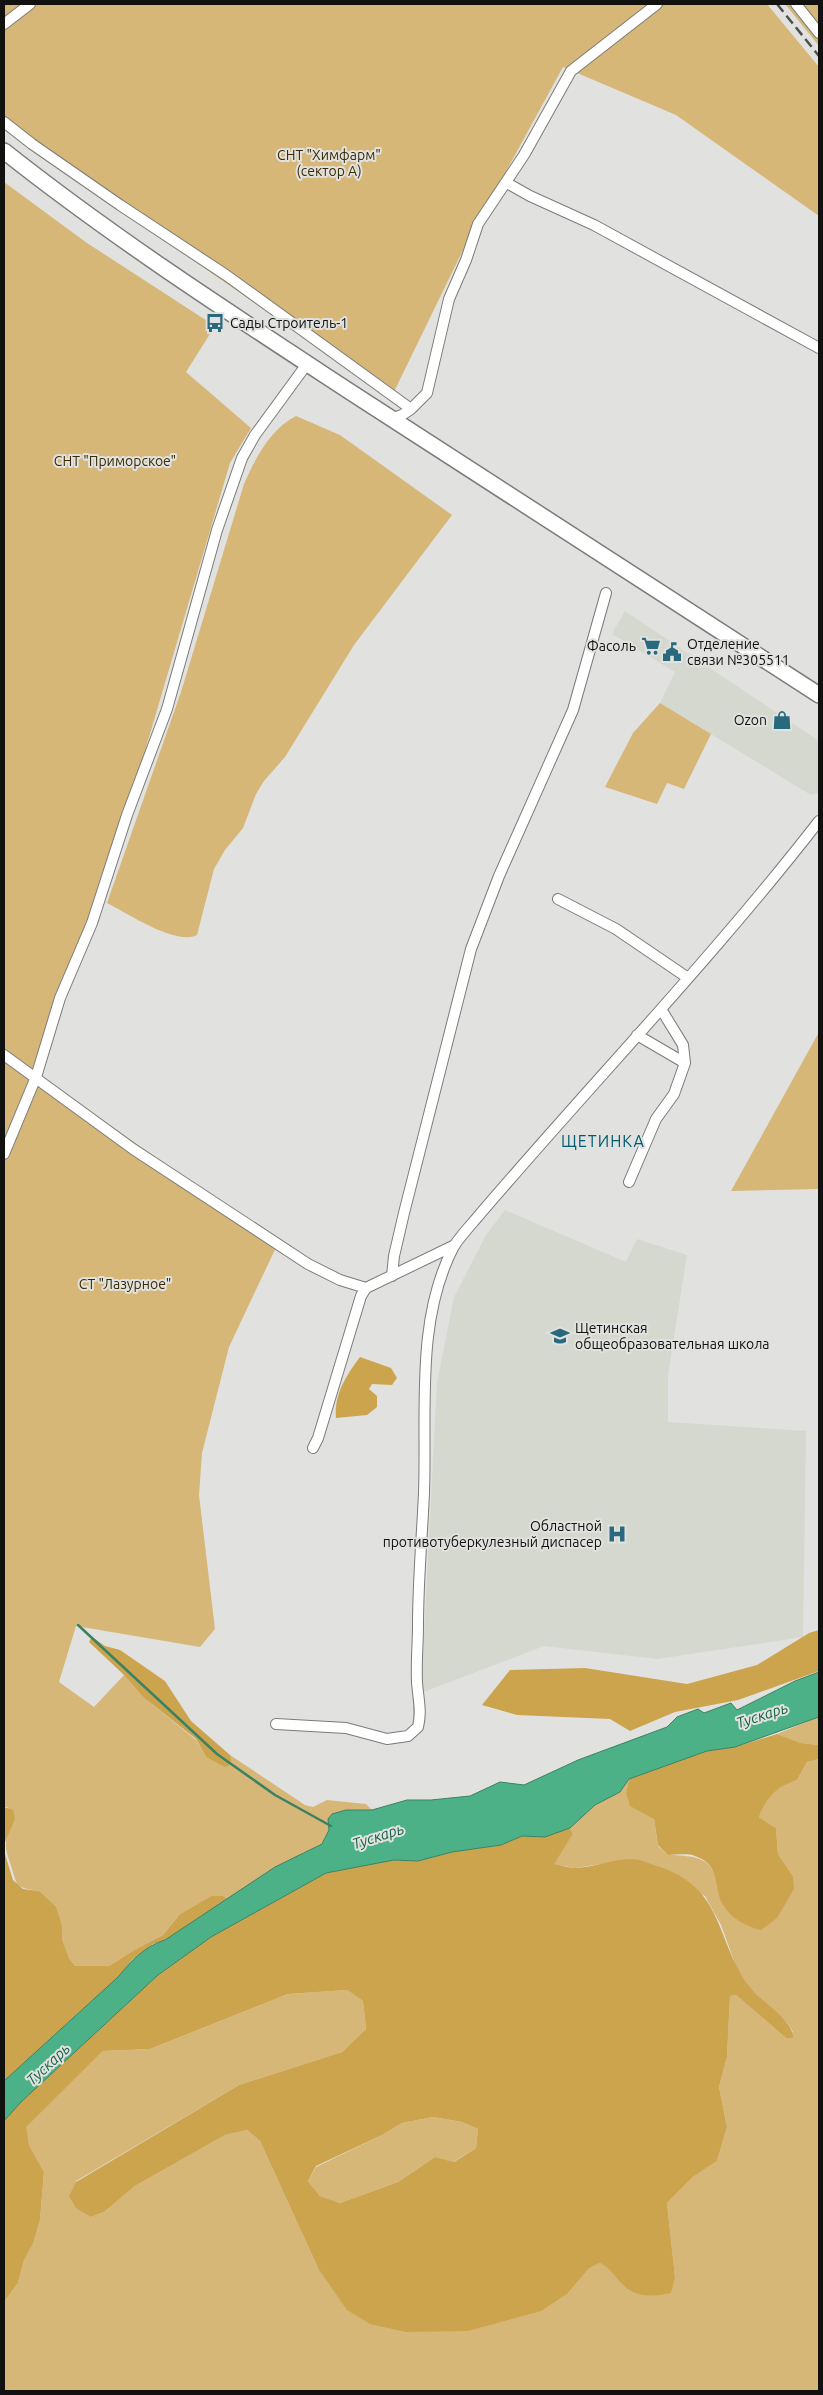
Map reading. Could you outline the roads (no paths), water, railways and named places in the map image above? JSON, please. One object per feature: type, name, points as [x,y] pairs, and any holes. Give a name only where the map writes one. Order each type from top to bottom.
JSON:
[{"type":"main road","points":[[4,151],[136,250],[391,419],[819,696]]},
{"type":"street","points":[[4,24],[30,4]]},
{"type":"street","points":[[391,419],[411,409],[427,393],[448,299],[466,260],[478,224],[506,184],[571,71],[657,4]]},
{"type":"street","points":[[796,4],[819,33]]},
{"type":"street","points":[[4,122],[80,177],[226,275],[411,409]]},
{"type":"street","points":[[506,184],[611,234],[819,348]]},
{"type":"street","points":[[4,1154],[36,1077],[60,998],[92,924],[127,814],[167,709],[217,530],[242,458],[255,435],[307,364]]},
{"type":"street","points":[[392,1276],[394,1256],[404,1213],[471,949],[499,876],[573,710],[606,593]]},
{"type":"street","points":[[276,1724],[346,1728],[387,1739],[408,1736],[418,1727],[420,1708],[418,1612],[428,1352],[431,1320],[438,1288],[455,1245],[500,1190],[782,869],[819,821]]},
{"type":"street","points":[[558,899],[616,929],[688,978]]},
{"type":"street","points":[[629,1182],[656,1119],[674,1094],[685,1063],[683,1045],[661,1009]]},
{"type":"street","points":[[637,1035],[685,1063]]},
{"type":"street","points":[[4,1055],[134,1149],[308,1264],[340,1280],[366,1288]]},
{"type":"street","points":[[313,1448],[318,1438],[361,1296],[366,1288],[455,1245]]},
{"type":"water","name":"Тускарь","points":[[819,1672],[819,1717],[735,1747],[707,1751],[629,1779],[620,1792],[595,1805],[570,1828],[545,1837],[522,1836],[501,1845],[452,1852],[418,1861],[394,1860],[326,1873],[211,1937],[158,1975],[21,2102],[4,2121],[4,2081],[118,1977],[133,1960],[151,1946],[165,1940],[275,1867],[322,1844],[329,1830],[328,1819],[332,1814],[346,1810],[372,1810],[407,1800],[431,1800],[470,1796],[500,1782],[524,1785],[578,1760],[667,1727],[677,1717],[698,1709],[704,1713],[731,1703],[737,1710],[795,1681]]},
{"type":"waterway","points":[[78,1625],[217,1754],[275,1795],[331,1826]]},
{"type":"railway","points":[[777,4],[819,56]]},
{"type":"place","name":"Сады Строитель-1","points":[[215,323]]},
{"type":"place","name":"Фасоль","points":[[651,646]]},
{"type":"place","name":"Отделение связи №305511","points":[[672,652]]},
{"type":"place","name":"Ozon","points":[[782,720]]},
{"type":"place","name":"Щетинская общеобразовательная школа","points":[[560,1336]]},
{"type":"place","name":"Областной противотуберкулезный диспасер","points":[[617,1534]]},
{"type":"district","name":"ЩЕТИНКА","points":[[603,1141]]},
{"type":"park label","name":"СНТ \"Химфарм\" (сектор А)","points":[[329,164]]},
{"type":"park label","name":"СНТ \"Приморское\"","points":[[115,461]]},
{"type":"park label","name":"СТ \"Лазурное\"","points":[[125,1284]]}]
